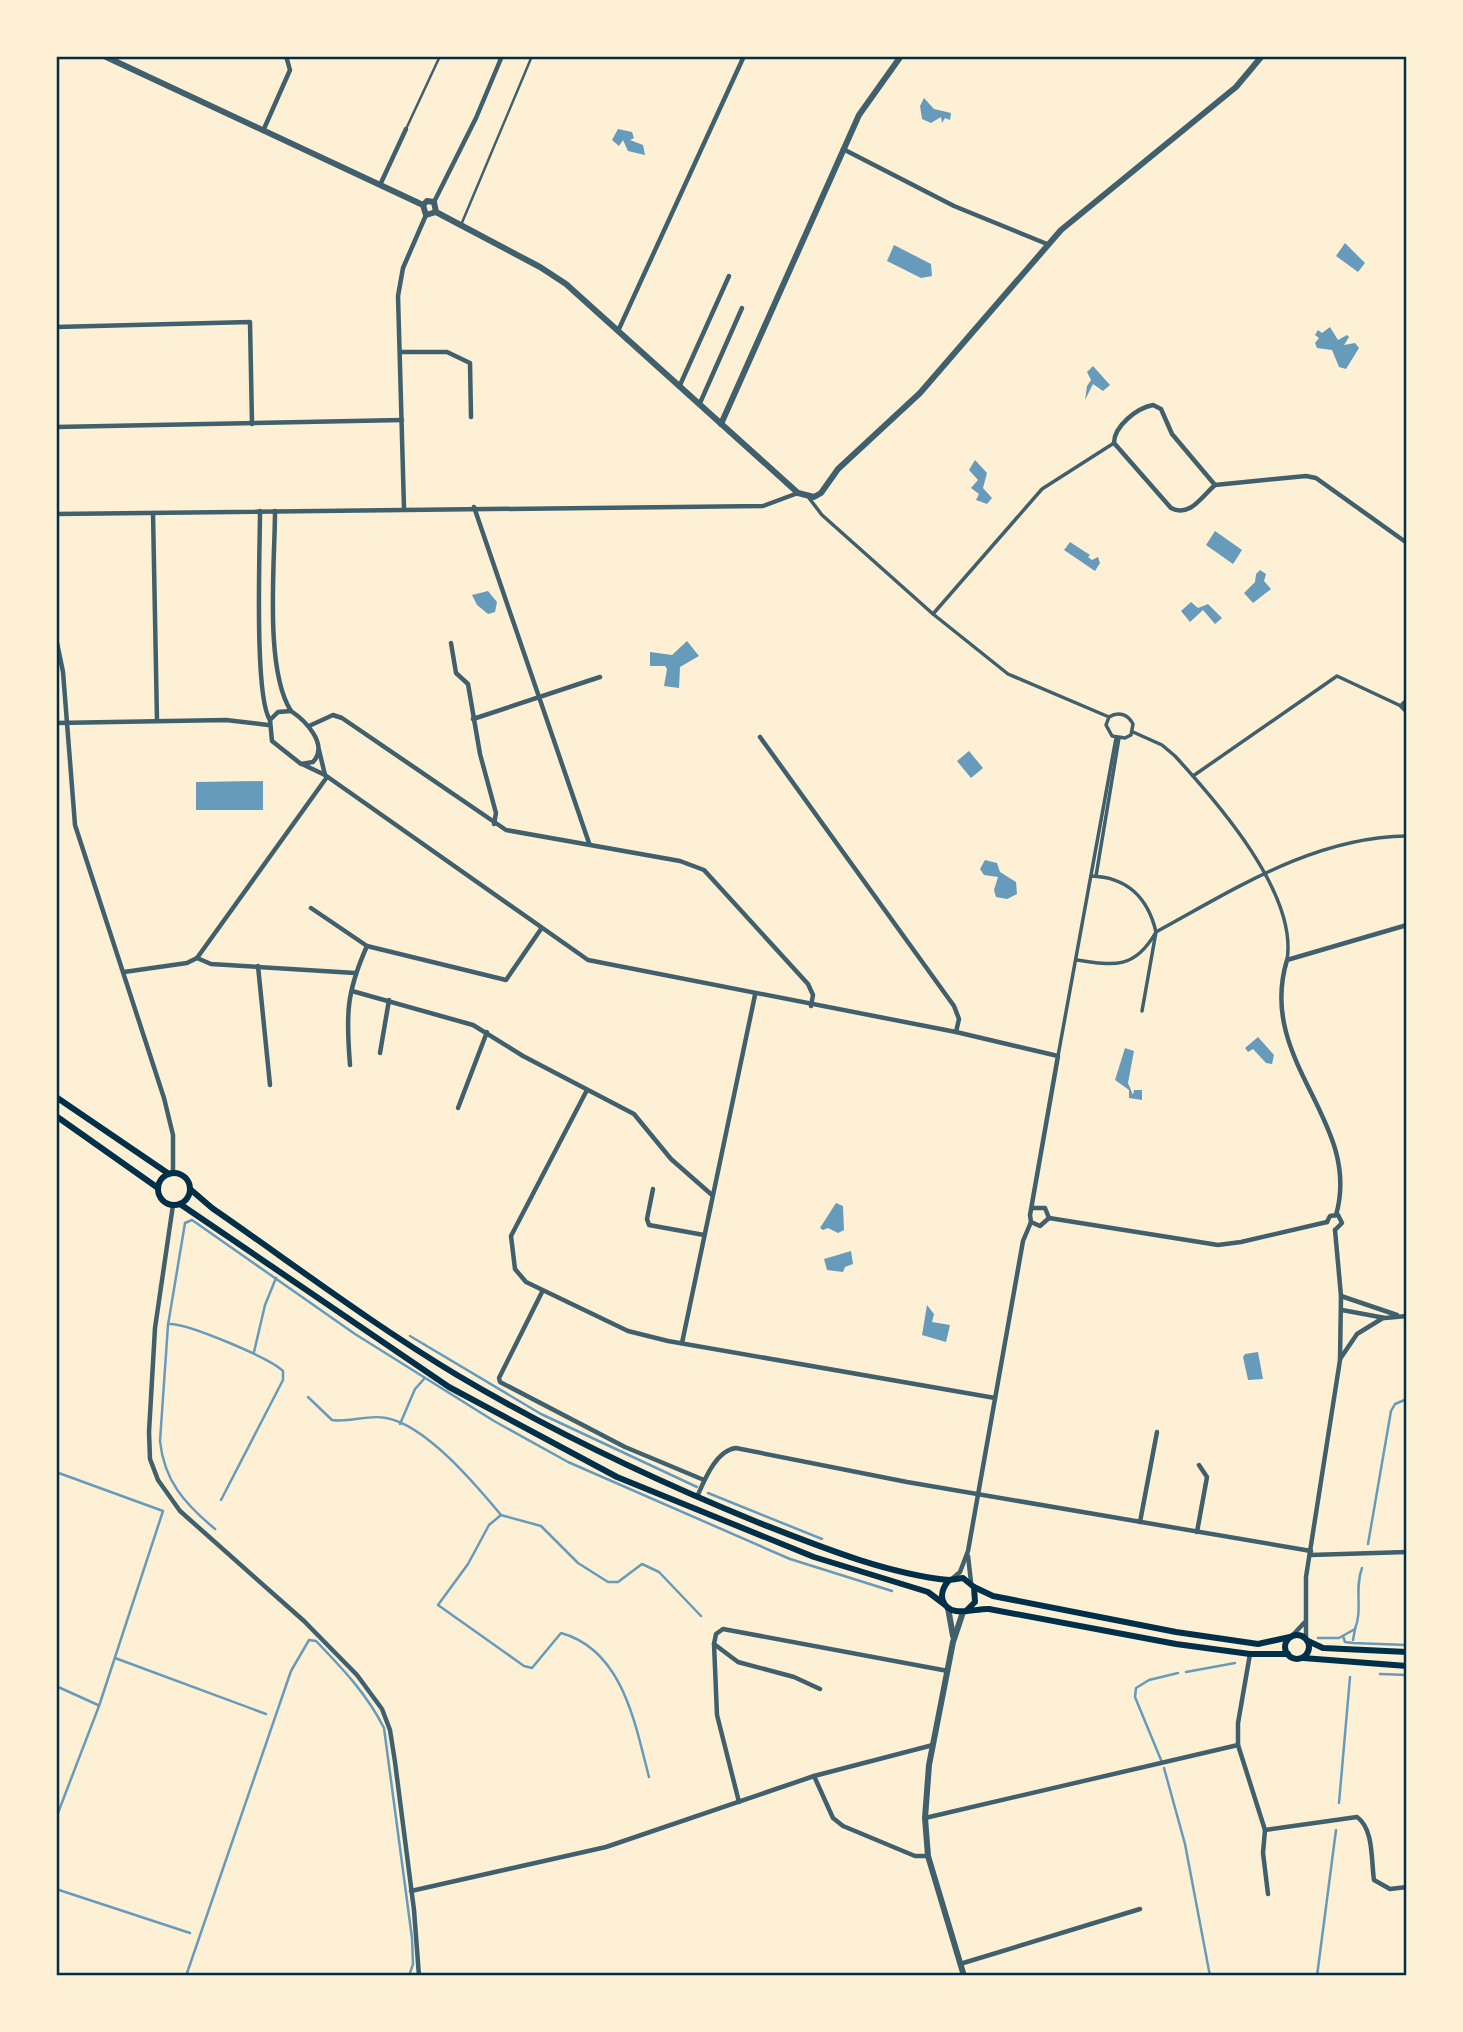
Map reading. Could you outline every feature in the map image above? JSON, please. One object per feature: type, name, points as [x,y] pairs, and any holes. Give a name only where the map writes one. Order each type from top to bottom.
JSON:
[{"type":"main road","points":[[56,1097],[171,1174],[182,1176],[190,1189],[212,1208],[385,1329],[457,1375],[557,1430],[697,1497],[818,1546],[929,1578],[962,1578],[993,1596],[1176,1632],[1258,1644],[1291,1637],[1307,1640],[1323,1648],[1407,1652]]},
{"type":"main road","points":[[56,1116],[159,1188]]},
{"type":"main road","points":[[171,1174],[162,1179],[159,1188],[161,1198],[176,1205],[449,1387],[617,1477],[814,1557],[928,1592],[946,1606],[965,1611],[989,1609],[1095,1630],[1250,1654],[1288,1654],[1296,1659],[1407,1666]]},
{"type":"main road","points":[[176,1205],[187,1198],[190,1189]]},
{"type":"main road","points":[[946,1606],[942,1591],[951,1579]]},
{"type":"main road","points":[[965,1611],[975,1602],[973,1584]]},
{"type":"main road","points":[[1288,1654],[1285,1647],[1291,1637]]},
{"type":"main road","points":[[1303,1658],[1309,1649],[1307,1640]]},
{"type":"street","points":[[104,56],[423,205],[426,215],[403,268],[398,296],[404,508]]},
{"type":"street","points":[[262,132],[290,70],[286,56]]},
{"type":"street","points":[[436,212],[434,202],[476,118],[502,56]]},
{"type":"street","points":[[618,331],[744,56]]},
{"type":"street","points":[[721,424],[844,149],[871,96],[901,56]]},
{"type":"street","points":[[809,498],[821,493],[833,475],[920,393],[1047,244],[1086,207],[1236,87],[1262,56]]},
{"type":"street","points":[[380,186],[407,129]]},
{"type":"street","points":[[844,149],[954,206],[1047,244]]},
{"type":"street","points":[[423,205],[427,201],[434,202]]},
{"type":"street","points":[[426,215],[436,212],[540,267],[566,284],[798,494],[809,498],[822,515],[933,614],[1008,674],[1109,717]]},
{"type":"street","points":[[680,385],[729,276]]},
{"type":"street","points":[[700,403],[742,308]]},
{"type":"street","points":[[56,327],[250,322],[252,424]]},
{"type":"street","points":[[400,352],[447,352],[470,363],[471,417]]},
{"type":"street","points":[[933,614],[1042,489],[1114,443],[1116,432],[1138,410],[1157,406],[1165,415],[1172,434],[1215,485]]},
{"type":"street","points":[[56,427],[402,419]]},
{"type":"street","points":[[1114,443],[1175,510],[1188,510],[1215,485],[1297,476],[1317,478],[1407,543]]},
{"type":"street","points":[[56,514],[474,507],[763,506],[798,494]]},
{"type":"street","points":[[474,507],[589,844]]},
{"type":"street","points":[[275,510],[275,631],[278,682],[291,711],[309,726],[326,776]]},
{"type":"street","points":[[260,511],[263,710],[269,723],[272,741],[301,764],[326,776],[572,951],[597,963],[956,1032],[1058,1056]]},
{"type":"street","points":[[153,513],[158,721]]},
{"type":"street","points":[[56,638],[63,672],[75,825],[170,1120],[175,1154],[171,1174]]},
{"type":"street","points":[[451,643],[456,673],[468,684],[473,719],[496,813],[494,824]]},
{"type":"street","points":[[1193,776],[1337,676],[1401,706],[1407,712]]},
{"type":"street","points":[[473,719],[600,677]]},
{"type":"street","points":[[1401,706],[1407,700]]},
{"type":"street","points":[[269,723],[278,712],[291,711]]},
{"type":"street","points":[[1109,717],[1116,713],[1129,717],[1133,732]]},
{"type":"street","points":[[309,726],[333,715],[342,718],[494,824],[523,834],[680,861],[704,870],[808,984],[813,995],[811,1006]]},
{"type":"street","points":[[1109,717],[1107,729],[1118,738],[1128,737],[1133,732]]},
{"type":"street","points":[[56,723],[226,720],[269,723]]},
{"type":"street","points":[[1133,732],[1162,745],[1193,776],[1265,873],[1284,911],[1289,946],[1280,989],[1281,1021],[1294,1060],[1333,1141],[1340,1185],[1336,1214],[1342,1223],[1335,1230]]},
{"type":"street","points":[[760,737],[954,1006],[959,1019],[956,1032]]},
{"type":"street","points":[[951,1579],[960,1572],[968,1552],[1023,1241],[1031,1222],[1058,1056],[1118,738]]},
{"type":"street","points":[[301,764],[313,762],[318,749]]},
{"type":"street","points":[[124,972],[187,963],[197,958],[326,776]]},
{"type":"street","points":[[1077,960],[1114,965],[1129,961],[1144,951],[1156,932],[1288,862],[1357,841],[1407,836]]},
{"type":"street","points":[[1094,876],[1116,879],[1134,890],[1144,902],[1156,932],[1142,1012]]},
{"type":"street","points":[[311,908],[367,946],[506,980],[541,929]]},
{"type":"street","points":[[1287,960],[1407,925]]},
{"type":"street","points":[[350,1065],[346,1009],[355,973],[367,946]]},
{"type":"street","points":[[197,958],[211,964],[355,973]]},
{"type":"street","points":[[258,966],[270,1085]]},
{"type":"street","points":[[352,991],[459,1020],[487,1032],[634,1114],[671,1159],[712,1195]]},
{"type":"street","points":[[682,1343],[755,995]]},
{"type":"street","points":[[380,1053],[390,1000]]},
{"type":"street","points":[[458,1108],[487,1032]]},
{"type":"street","points":[[587,1090],[511,1236],[515,1269],[526,1282],[628,1331],[682,1343],[995,1398]]},
{"type":"street","points":[[653,1189],[647,1219],[649,1224],[704,1235]]},
{"type":"street","points":[[176,1205],[166,1246],[156,1320],[149,1432],[150,1459],[180,1511],[304,1621],[357,1675],[382,1709],[394,1751],[419,1976]]},
{"type":"street","points":[[1033,1209],[1045,1208],[1049,1218]]},
{"type":"street","points":[[1326,1222],[1329,1216],[1336,1214]]},
{"type":"street","points":[[1049,1218],[1217,1245],[1326,1222]]},
{"type":"street","points":[[1031,1222],[1041,1226],[1049,1218]]},
{"type":"street","points":[[1307,1640],[1304,1622],[1311,1553],[1340,1360],[1342,1310],[1335,1230],[1326,1222]]},
{"type":"street","points":[[542,1292],[501,1372],[500,1381],[625,1447],[704,1480]]},
{"type":"street","points":[[1341,1296],[1404,1316]]},
{"type":"street","points":[[1342,1310],[1385,1318],[1404,1316]]},
{"type":"street","points":[[1340,1360],[1357,1334],[1385,1318]]},
{"type":"street","points":[[1140,1522],[1157,1432]]},
{"type":"street","points":[[697,1497],[704,1480],[720,1456],[729,1448],[736,1448],[1311,1553],[1407,1552]]},
{"type":"street","points":[[1197,1532],[1207,1478],[1199,1465]]},
{"type":"street","points":[[968,1552],[973,1584]]},
{"type":"street","points":[[946,1606],[953,1642]]},
{"type":"street","points":[[964,1976],[928,1856],[925,1818],[933,1745],[953,1642],[965,1611]]},
{"type":"street","points":[[1291,1637],[1304,1622]]},
{"type":"street","points":[[739,1802],[717,1715],[714,1644],[716,1634],[723,1629],[948,1671]]},
{"type":"street","points":[[714,1644],[738,1662],[794,1677],[820,1689]]},
{"type":"street","points":[[1250,1654],[1247,1682],[1237,1723],[1238,1745],[1265,1830],[1263,1853],[1268,1894]]},
{"type":"street","points":[[411,1891],[606,1847],[814,1776],[933,1745]]},
{"type":"street","points":[[925,1818],[1238,1745]]},
{"type":"street","points":[[814,1776],[833,1818],[843,1826],[915,1856],[928,1856]]},
{"type":"street","points":[[1265,1830],[1357,1817],[1364,1822],[1368,1833],[1374,1880],[1390,1889],[1407,1887]]},
{"type":"street","points":[[960,1964],[1140,1909]]},
{"type":"lane","points":[[407,129],[440,56]]},
{"type":"lane","points":[[461,225],[532,56]]},
{"type":"water","points":[[924,98],[934,109],[951,113],[950,120],[945,118],[942,123],[941,117],[931,123],[922,119],[920,106]]},
{"type":"water","points":[[618,129],[632,132],[634,138],[630,140],[643,145],[645,155],[628,151],[623,140],[619,146],[612,140]]},
{"type":"water","points":[[1345,243],[1365,263],[1358,272],[1336,256]]},
{"type":"water","points":[[894,245],[931,264],[932,276],[921,278],[887,261]]},
{"type":"water","points":[[1330,327],[1338,340],[1347,335],[1349,337],[1344,345],[1355,343],[1359,348],[1346,369],[1339,367],[1332,350],[1317,348],[1315,343],[1319,338],[1315,335],[1318,330],[1322,333]]},
{"type":"water","points":[[1093,366],[1110,385],[1103,391],[1093,384],[1085,400],[1087,386],[1091,380],[1087,372]]},
{"type":"water","points":[[975,460],[987,473],[983,488],[992,498],[987,504],[976,500],[979,494],[971,488],[978,480],[969,470]]},
{"type":"water","points":[[1215,531],[1242,550],[1233,564],[1206,545]]},
{"type":"water","points":[[1070,542],[1090,555],[1088,557],[1092,560],[1098,557],[1100,563],[1095,571],[1064,550]]},
{"type":"water","points":[[1260,570],[1266,574],[1264,581],[1271,589],[1253,603],[1244,593],[1255,582],[1256,574]]},
{"type":"water","points":[[488,591],[497,602],[495,612],[488,614],[477,605],[472,595]]},
{"type":"water","points":[[1191,602],[1198,608],[1208,604],[1222,618],[1215,624],[1203,610],[1190,622],[1181,611]]},
{"type":"water","points":[[687,641],[699,656],[680,667],[679,688],[664,686],[667,669],[665,666],[650,666],[650,652],[672,655]]},
{"type":"water","points":[[969,751],[983,768],[971,778],[957,761]]},
{"type":"water","points":[[263,781],[263,810],[196,810],[196,782]]},
{"type":"water","points":[[985,860],[997,863],[1000,872],[1016,882],[1017,894],[1007,899],[996,897],[994,890],[998,877],[984,875],[980,869]]},
{"type":"water","points":[[1258,1037],[1274,1055],[1272,1064],[1266,1063],[1253,1049],[1248,1052],[1245,1048]]},
{"type":"water","points":[[1125,1048],[1134,1051],[1128,1083],[1133,1095],[1134,1090],[1142,1090],[1142,1100],[1129,1098],[1129,1090],[1115,1080]]},
{"type":"water","points":[[836,1203],[843,1206],[844,1230],[838,1233],[828,1228],[820,1228]]},
{"type":"water","points":[[851,1251],[853,1264],[845,1267],[843,1272],[827,1270],[824,1259]]},
{"type":"water","points":[[927,1305],[934,1314],[932,1322],[950,1325],[946,1342],[922,1335]]},
{"type":"water","points":[[1258,1352],[1263,1379],[1248,1380],[1243,1357],[1245,1354]]},
{"type":"waterway","points":[[215,1529],[185,1501],[171,1480],[160,1441],[168,1325],[185,1223],[192,1220],[355,1334],[494,1421],[568,1462],[790,1559],[892,1591]]},
{"type":"waterway","points":[[254,1352],[265,1305],[276,1278]]},
{"type":"waterway","points":[[169,1324],[193,1329],[228,1342],[283,1371],[283,1380],[221,1500]]},
{"type":"waterway","points":[[410,1336],[541,1414],[697,1487]]},
{"type":"waterway","points":[[400,1424],[415,1389],[424,1379]]},
{"type":"waterway","points":[[308,1397],[332,1420],[386,1418],[417,1432],[449,1458],[501,1515]]},
{"type":"waterway","points":[[1368,1544],[1391,1411],[1395,1404],[1407,1399]]},
{"type":"waterway","points":[[56,1472],[163,1511],[99,1706],[56,1818]]},
{"type":"waterway","points":[[708,1493],[822,1539]]},
{"type":"waterway","points":[[649,1777],[623,1692],[599,1655],[582,1642],[561,1633],[532,1668],[524,1666],[438,1605],[468,1564],[489,1525],[501,1515],[541,1526],[578,1563],[608,1582],[618,1582],[642,1564],[659,1572],[701,1616]]},
{"type":"waterway","points":[[1318,1638],[1339,1638],[1355,1629],[1362,1568]]},
{"type":"waterway","points":[[1353,1640],[1355,1629]]},
{"type":"waterway","points":[[1343,1636],[1345,1642],[1407,1645]]},
{"type":"waterway","points":[[186,1976],[291,1671],[309,1640],[316,1641],[353,1682],[384,1728],[412,1938],[413,1964],[409,1976]]},
{"type":"waterway","points":[[115,1658],[266,1714]]},
{"type":"waterway","points":[[1186,1672],[1235,1663]]},
{"type":"waterway","points":[[1161,1760],[1135,1697],[1136,1688],[1149,1680],[1178,1673]]},
{"type":"waterway","points":[[1380,1674],[1407,1675]]},
{"type":"waterway","points":[[1339,1803],[1350,1677]]},
{"type":"waterway","points":[[56,1686],[98,1705]]},
{"type":"waterway","points":[[1164,1768],[1185,1844],[1210,1976]]},
{"type":"waterway","points":[[1317,1976],[1336,1830]]},
{"type":"waterway","points":[[56,1889],[190,1933]]}]
